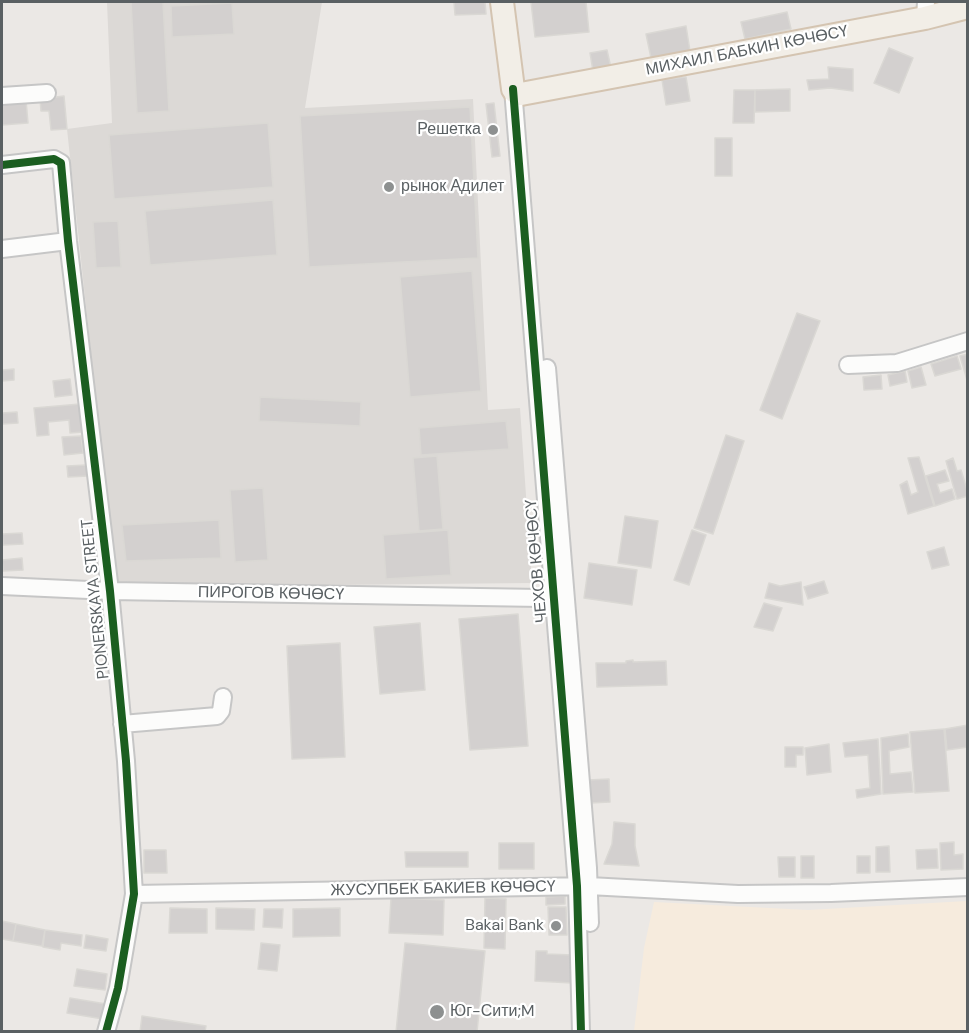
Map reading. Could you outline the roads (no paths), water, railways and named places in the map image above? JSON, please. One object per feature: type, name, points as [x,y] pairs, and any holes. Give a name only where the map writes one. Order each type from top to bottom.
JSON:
[{"type":"main road","points":[[502,2],[519,91]]},
{"type":"main road","name":"ЧЕХОВ КӨЧӨСҮ","points":[[515,2],[519,91]]},
{"type":"main road","name":"МИХАИЛ БАБКИН КӨЧӨСҮ","points":[[519,91],[926,10],[968,7]]},
{"type":"street","name":"ЧЕХОВ КӨЧӨСҮ","points":[[519,91],[557,598],[582,868],[591,1032]]},
{"type":"street","points":[[2,96],[47,93]]},
{"type":"street","name":"PIONERSKAYA STREET","points":[[2,165],[54,159],[61,163],[68,241],[110,591],[134,894],[117,988],[106,1032]]},
{"type":"street","points":[[2,249],[68,241]]},
{"type":"street","points":[[848,365],[897,363],[968,341]]},
{"type":"street","name":"ПИРОГОВ КӨЧӨСҮ","points":[[2,586],[110,591],[557,598]]},
{"type":"street","points":[[122,724],[218,716],[223,697]]},
{"type":"street","name":"ЖУСУПБЕК БАКИЕВ КӨЧӨСҮ","points":[[134,894],[583,892],[738,894],[831,893],[968,887]]},
{"type":"street","name":"ЧЕХОВ КӨЧӨСҮ","points":[[581,1032],[583,892]]},
{"type":"place","name":"Решетка","points":[[493,130]]},
{"type":"place","name":"рынок Адилет","points":[[389,187]]},
{"type":"place","name":"Bakai Bank","points":[[556,926]]},
{"type":"place","name":"Юг-Сити;M","points":[[437,1012]]}]
